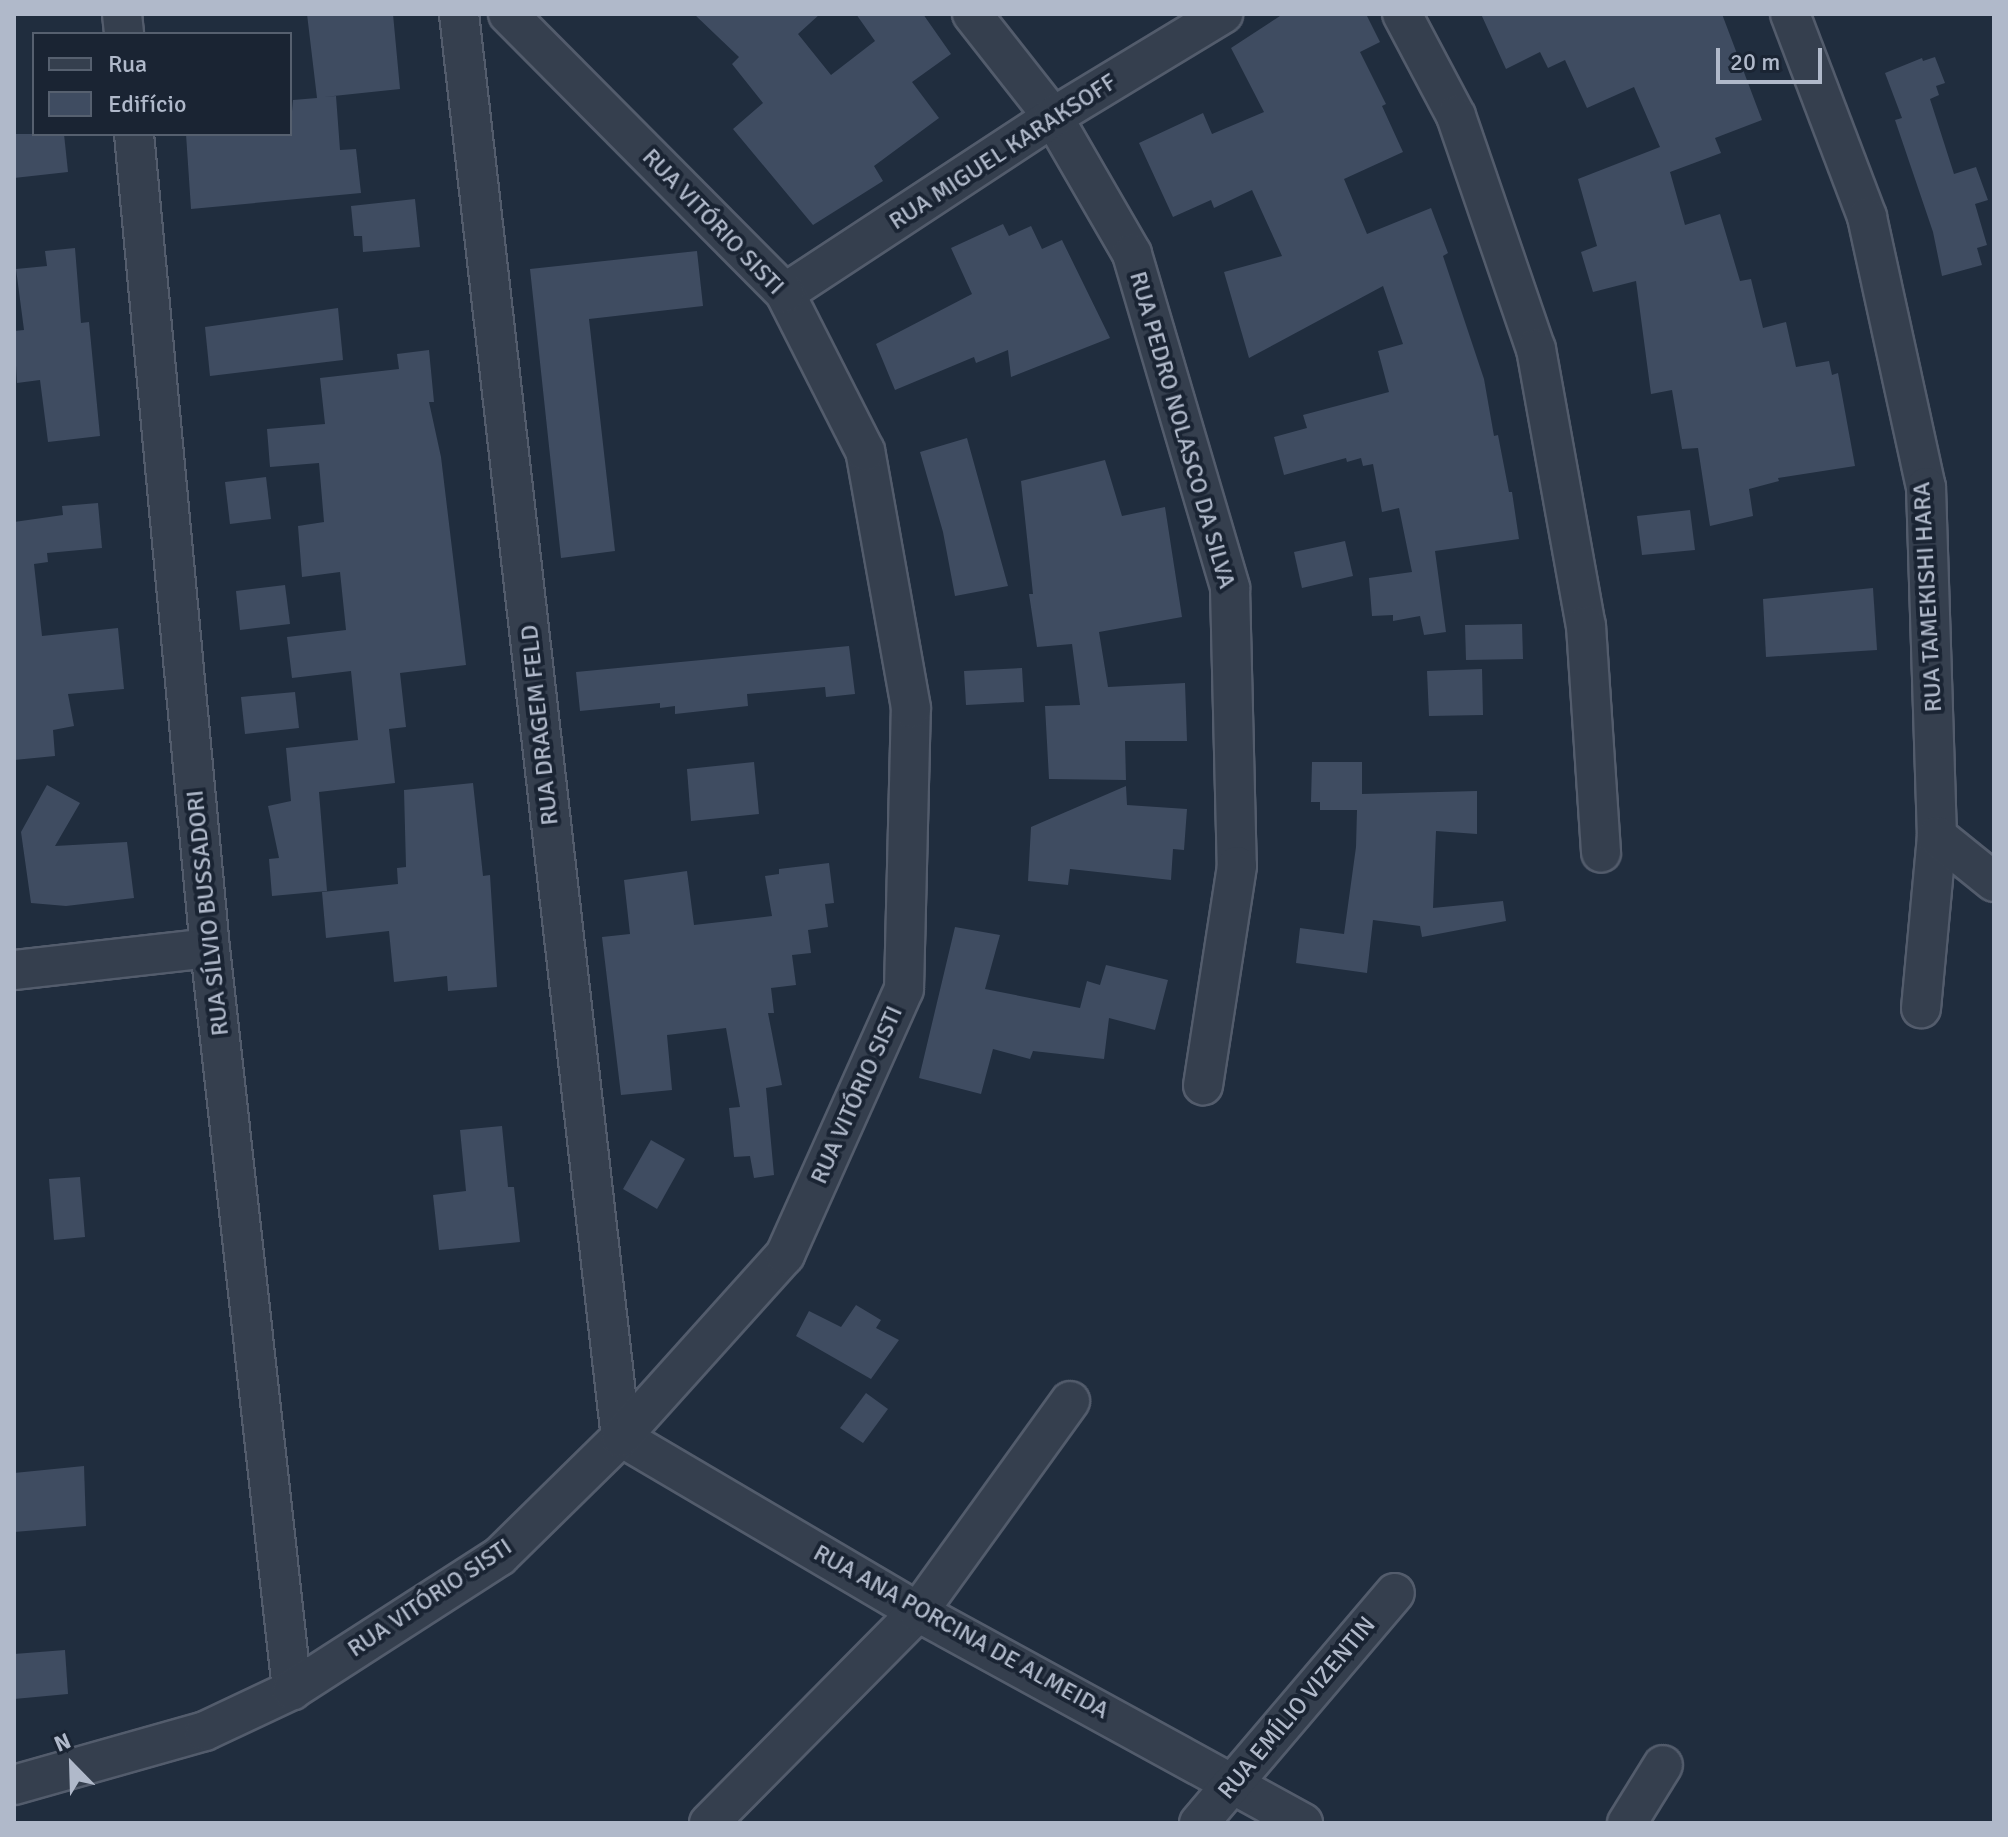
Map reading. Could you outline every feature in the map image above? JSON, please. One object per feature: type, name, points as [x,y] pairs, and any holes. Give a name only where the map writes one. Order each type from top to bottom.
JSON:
[{"type":"street","name":"RUA DRAGEM FELD","points":[[459,14],[621,1437]]},
{"type":"street","name":"RUA VITÓRIO SISTI","points":[[14,1785],[205,1731],[292,1690],[500,1556],[621,1437],[785,1255],[904,989],[911,708],[865,451],[785,293],[508,14]]},
{"type":"street","name":"RUA PEDRO NOLASCO DA SILVA","points":[[972,14],[1053,117],[1132,254],[1230,588],[1237,866],[1203,1085]]},
{"type":"street","name":"RUA MIGUEL KARAKSOFF","points":[[785,293],[1053,117],[1223,14]]},
{"type":"street","points":[[1402,14],[1456,116],[1536,349],[1586,626],[1601,853]]},
{"type":"street","name":"RUA TAMEKISHI HARA","points":[[1790,14],[1867,217],[1926,487],[1937,836],[1921,1008]]},
{"type":"street","name":"RUA SÍLVIO BUSSADORI","points":[[134,136],[210,948],[292,1690]]},
{"type":"street","points":[[1937,836],[1994,882]]},
{"type":"street","points":[[14,970],[210,948]]},
{"type":"street","points":[[709,1823],[918,1612],[1070,1401]]},
{"type":"street","name":"RUA ANA PORCINA DE ALMEIDA","points":[[621,1437],[918,1612],[1303,1823]]},
{"type":"street","name":"RUA EMÍLIO VIZENTIN","points":[[1199,1823],[1395,1593]]},
{"type":"street","points":[[1627,1823],[1663,1765]]},
{"type":"building","points":[[307,14],[393,14],[400,89],[324,97],[336,96],[340,150],[356,149],[361,193],[191,209],[186,136],[292,136],[293,100],[317,98]]},
{"type":"building","points":[[694,14],[820,14],[798,34],[831,75],[875,41],[856,14],[923,14],[951,54],[912,82],[939,118],[874,166],[883,181],[813,225],[733,129],[763,103],[732,64],[739,57]]},
{"type":"building","points":[[1283,14],[1366,14],[1380,42],[1360,52],[1386,104],[1382,106],[1403,152],[1344,179],[1367,234],[1431,208],[1448,253],[1443,256],[1484,379],[1494,436],[1498,435],[1509,492],[1512,492],[1519,539],[1435,551],[1446,632],[1424,635],[1420,616],[1393,621],[1393,615],[1372,616],[1369,578],[1412,572],[1399,508],[1382,512],[1373,464],[1363,466],[1361,458],[1347,462],[1346,458],[1284,475],[1274,437],[1307,428],[1303,415],[1389,392],[1378,351],[1403,344],[1383,286],[1249,358],[1224,272],[1282,256],[1252,190],[1214,208],[1211,200],[1173,217],[1139,143],[1203,113],[1212,134],[1264,112],[1231,48]]},
{"type":"building","points":[[1481,14],[1722,14],[1762,120],[1715,138],[1721,153],[1670,172],[1685,225],[1720,214],[1740,281],[1751,279],[1763,328],[1786,322],[1796,367],[1829,361],[1832,375],[1838,373],[1855,466],[1778,478],[1779,481],[1749,489],[1753,516],[1710,526],[1698,448],[1682,449],[1672,390],[1651,394],[1636,281],[1593,292],[1581,252],[1597,246],[1578,179],[1660,147],[1634,87],[1587,108],[1565,60],[1548,68],[1540,52],[1506,69]]},
{"type":"building","points":[[1935,57],[1945,83],[1936,86],[1939,95],[1930,99],[1954,174],[1976,167],[1988,200],[1975,204],[1987,245],[1977,248],[1982,265],[1942,276],[1933,232],[1895,120],[1902,118],[1885,73],[1922,58],[1923,61]]},
{"type":"building","points":[[14,134],[64,136],[68,172],[14,178]]},
{"type":"building","points":[[415,199],[420,247],[363,252],[362,236],[354,236],[351,206]]},
{"type":"building","points":[[1003,224],[1009,236],[1031,226],[1042,249],[1062,240],[1110,338],[1011,377],[1008,350],[976,363],[974,357],[895,390],[876,344],[972,294],[951,248]]},
{"type":"building","points":[[75,248],[81,323],[89,322],[100,436],[48,442],[40,380],[17,383],[14,331],[24,330],[16,269],[47,266],[45,251]]},
{"type":"building","points":[[697,251],[703,306],[589,319],[615,551],[561,558],[530,269]]},
{"type":"building","points":[[338,308],[343,360],[210,376],[205,327]]},
{"type":"building","points":[[429,350],[434,402],[429,402],[441,457],[466,665],[400,673],[406,727],[389,729],[395,783],[319,792],[327,891],[272,896],[269,859],[279,858],[268,806],[291,801],[286,748],[358,740],[351,671],[292,678],[287,637],[346,630],[340,572],[302,577],[298,526],[324,522],[319,463],[270,467],[267,429],[325,424],[320,378],[399,369],[397,354]]},
{"type":"building","points":[[967,438],[1008,586],[955,596],[943,532],[920,452]]},
{"type":"building","points":[[1105,460],[1122,516],[1165,507],[1182,617],[1099,632],[1108,687],[1185,683],[1187,741],[1125,741],[1126,780],[1049,779],[1045,706],[1080,705],[1072,644],[1037,647],[1029,594],[1033,594],[1021,481]]},
{"type":"building","points":[[266,477],[271,519],[230,524],[225,482]]},
{"type":"building","points":[[98,503],[102,548],[47,553],[48,562],[34,564],[42,636],[118,628],[124,689],[68,694],[74,726],[53,730],[55,756],[14,760],[14,522],[63,515],[62,506]]},
{"type":"building","points":[[1690,510],[1695,550],[1642,555],[1637,516]]},
{"type":"building","points":[[1345,541],[1353,576],[1302,588],[1294,552]]},
{"type":"building","points":[[285,585],[290,624],[240,630],[236,591]]},
{"type":"building","points":[[1873,588],[1877,650],[1766,657],[1763,599]]},
{"type":"building","points":[[1522,624],[1523,659],[1466,660],[1465,625]]},
{"type":"building","points":[[849,646],[855,694],[826,697],[825,687],[747,694],[748,706],[675,714],[675,706],[660,708],[660,703],[580,711],[576,672]]},
{"type":"building","points":[[1022,668],[1024,702],[966,705],[964,671]]},
{"type":"building","points":[[1482,669],[1483,715],[1429,716],[1427,671]]},
{"type":"building","points":[[295,692],[299,728],[245,734],[241,697]]},
{"type":"building","points":[[754,762],[759,814],[691,821],[687,769]]},
{"type":"building","points":[[1312,762],[1362,762],[1362,794],[1477,791],[1477,834],[1436,831],[1433,908],[1503,901],[1506,921],[1422,937],[1420,926],[1373,920],[1367,973],[1296,963],[1300,928],[1344,934],[1356,847],[1357,810],[1320,810],[1320,802],[1311,802]]},
{"type":"building","points":[[473,783],[483,876],[490,875],[497,987],[448,991],[447,976],[394,982],[389,931],[326,938],[322,892],[398,884],[397,868],[406,867],[404,790]]},
{"type":"building","points":[[47,785],[80,803],[55,846],[127,842],[134,898],[66,906],[31,903],[21,832]]},
{"type":"building","points":[[1126,786],[1127,805],[1187,809],[1184,850],[1173,849],[1171,880],[1070,869],[1068,885],[1028,881],[1031,827]]},
{"type":"building","points":[[829,863],[834,903],[825,904],[828,927],[808,930],[811,953],[792,955],[796,985],[771,988],[774,1013],[768,1013],[782,1085],[766,1088],[774,1175],[754,1178],[750,1156],[734,1157],[729,1108],[740,1107],[726,1028],[667,1035],[672,1090],[621,1095],[602,937],[630,934],[624,880],[687,871],[694,925],[772,916],[765,876],[779,874],[779,869]]},
{"type":"building","points":[[955,927],[1000,935],[985,989],[1080,1008],[1087,981],[1100,985],[1106,965],[1168,980],[1155,1030],[1109,1018],[1104,1059],[1033,1051],[1030,1059],[993,1049],[981,1094],[919,1078]]},
{"type":"building","points":[[502,1126],[508,1187],[514,1187],[520,1242],[439,1250],[433,1195],[466,1191],[460,1130]]},
{"type":"building","points":[[651,1140],[685,1159],[657,1209],[623,1189]]},
{"type":"building","points":[[80,1177],[85,1237],[54,1240],[49,1179]]},
{"type":"building","points":[[856,1305],[881,1320],[876,1328],[899,1340],[871,1379],[796,1336],[809,1311],[841,1327]]},
{"type":"building","points":[[866,1393],[888,1409],[863,1443],[840,1428]]},
{"type":"building","points":[[84,1466],[86,1526],[14,1532],[14,1473]]},
{"type":"building","points":[[65,1650],[68,1694],[14,1699],[14,1654]]}]
